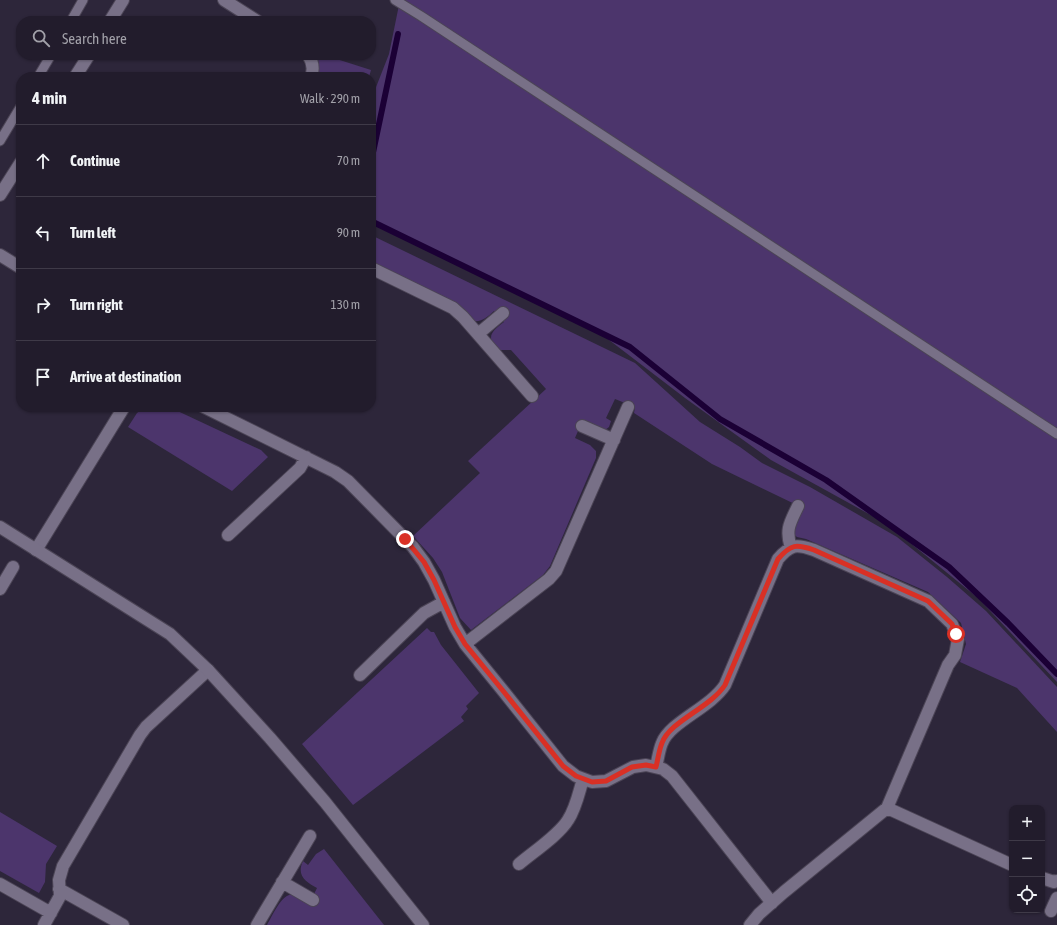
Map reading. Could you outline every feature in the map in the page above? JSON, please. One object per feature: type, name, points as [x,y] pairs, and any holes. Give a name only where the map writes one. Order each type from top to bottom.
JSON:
[{"type":"street","points":[[113,16],[123,0]]},
{"type":"street","points":[[224,0],[249,16]]},
{"type":"street","points":[[78,72],[86,60]]},
{"type":"street","points":[[311,60],[313,72]]},
{"type":"street","points":[[0,195],[16,170]]},
{"type":"street","points":[[0,255],[16,265]]},
{"type":"street","points":[[376,270],[453,308],[463,317],[532,396]]},
{"type":"street","points":[[478,334],[503,313]]},
{"type":"street","points":[[465,644],[549,579],[556,571],[628,407]]},
{"type":"street","points":[[36,550],[121,412]]},
{"type":"street","points":[[214,412],[306,457],[348,480],[413,547],[424,562],[434,580],[455,627],[465,644],[563,766],[576,776],[592,782],[606,781],[632,767],[646,765],[663,769],[672,776],[772,903]]},
{"type":"street","points":[[582,426],[614,440]]},
{"type":"street","points":[[228,535],[300,468],[306,457]]},
{"type":"street","points":[[791,548],[787,534],[788,528],[798,506]]},
{"type":"street","points":[[0,527],[170,634],[208,670],[270,738],[423,925]]},
{"type":"street","points":[[656,767],[662,742],[670,731],[713,700],[722,688],[778,559],[787,549],[799,545],[814,550],[928,601],[952,624],[958,639],[955,655],[948,665],[888,808],[759,914],[750,925]]},
{"type":"street","points":[[0,589],[13,567]]},
{"type":"street","points":[[360,675],[424,613],[444,602]]},
{"type":"street","points":[[44,925],[60,896],[59,880],[63,866],[140,735],[146,727],[208,670]]},
{"type":"street","points":[[519,864],[555,834],[568,820],[584,779]]},
{"type":"street","points":[[888,808],[1009,864]]},
{"type":"street","points":[[257,925],[310,836]]},
{"type":"street","points":[[1045,879],[1056,884]]},
{"type":"street","points":[[282,882],[313,900]]},
{"type":"street","points":[[0,884],[51,913]]},
{"type":"street","points":[[59,889],[123,925]]},
{"type":"street","points":[[1051,911],[1057,898]]},
{"type":"lane","points":[[74,16],[83,0]]},
{"type":"lane","points":[[395,0],[1057,434]]},
{"type":"lane","points":[[41,72],[48,60]]},
{"type":"lane","points":[[0,142],[16,115]]},
{"type":"shaded area","points":[[400,0],[1057,0],[1057,682],[978,598],[887,524],[771,460],[685,398],[596,330],[466,270],[376,222],[376,87],[389,54]]},
{"type":"shaded area","points":[[318,60],[340,60],[371,70],[370,72],[319,72]]},
{"type":"shaded area","points":[[376,237],[635,363],[700,422],[740,447],[762,463],[810,487],[897,537],[947,577],[986,611],[1057,687],[1057,732],[1017,688],[960,662],[966,644],[961,623],[928,592],[806,539],[797,537],[792,533],[803,508],[712,464],[634,413],[635,407],[615,399],[606,418],[611,421],[609,427],[604,431],[581,424],[575,438],[590,445],[596,451],[596,458],[550,566],[543,575],[471,630],[460,618],[442,572],[433,558],[413,536],[480,473],[468,461],[546,389],[511,350],[498,350],[494,345],[491,338],[493,331],[504,322],[494,311],[482,320],[473,321],[376,268]]},
{"type":"shaded area","points":[[180,412],[261,450],[268,457],[232,491],[128,427],[137,413]]},
{"type":"shaded area","points":[[427,628],[431,632],[434,632],[441,645],[479,693],[466,706],[468,709],[461,717],[464,721],[353,805],[302,744]]},
{"type":"shaded area","points":[[0,812],[57,846],[46,864],[45,882],[39,893],[0,871]]},
{"type":"shaded area","points":[[324,849],[384,925],[267,925],[279,904],[287,896],[291,894],[296,895],[310,902],[317,888],[303,878],[301,875],[301,866],[303,861],[308,865],[316,854]]},
{"type":"waterway","points":[[376,138],[398,34]]},
{"type":"waterway","points":[[376,223],[630,347],[720,419],[826,480],[949,567],[1008,623],[1057,674]]},
{"type":"route","points":[[405,539],[424,562],[434,580],[455,627],[465,644],[563,766],[576,776],[592,782],[606,781],[632,767],[646,765],[656,767],[662,742],[670,731],[713,700],[720,692],[725,685],[778,559],[787,549],[799,545],[814,550],[928,601],[952,624],[956,634]]}]
